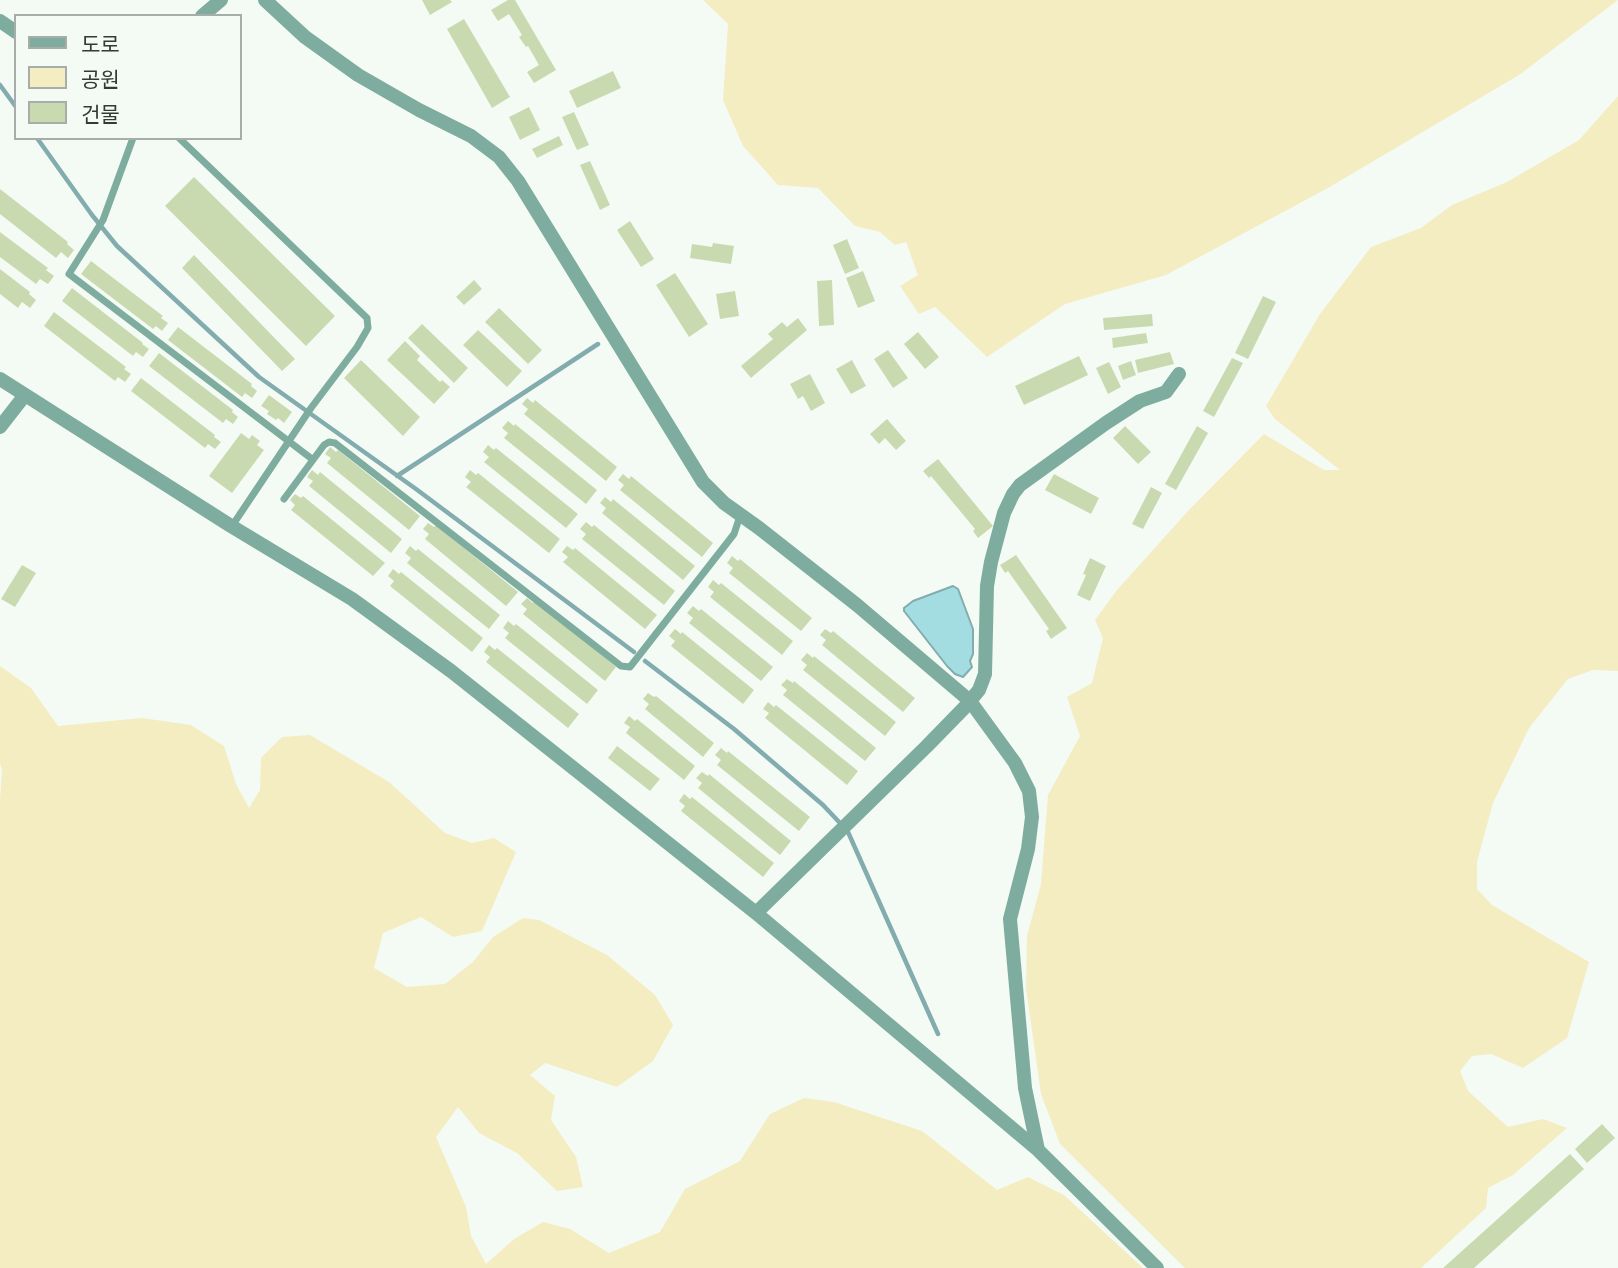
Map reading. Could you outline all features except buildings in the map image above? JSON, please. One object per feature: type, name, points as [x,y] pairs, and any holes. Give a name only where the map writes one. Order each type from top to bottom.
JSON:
[{"type":"street","points":[[204,14],[221,0]]},
{"type":"street","points":[[265,0],[306,37],[358,75],[471,136],[499,157],[518,181],[703,482],[723,503],[857,605],[970,701],[1015,763],[1029,791],[1032,817],[1028,849],[1010,919],[1025,1088],[1038,1150]]},
{"type":"street","points":[[756,913],[979,690],[985,674],[987,586],[1004,513],[1020,485],[1140,401],[1166,391],[1179,374]]},
{"type":"street","points":[[0,379],[352,599],[400,632],[756,913],[1038,1150],[1157,1268]]},
{"type":"street","points":[[0,427],[25,395]]},
{"type":"lane","points":[[132,140],[99,229],[69,274],[312,459]]},
{"type":"lane","points":[[181,140],[367,318],[368,328],[357,348],[311,408],[232,526]]},
{"type":"lane","points":[[284,499],[324,444],[335,443],[621,666],[630,667],[734,534],[740,516]]},
{"type":"green space","points":[[703,0],[1618,0],[1519,75],[1328,188],[1166,275],[1065,304],[987,357],[935,307],[919,314],[900,286],[918,275],[906,242],[895,245],[880,232],[855,226],[818,188],[778,185],[743,146],[723,100],[728,24]]},
{"type":"green space","points":[[1618,96],[1618,671],[1593,670],[1568,679],[1529,728],[1493,803],[1477,862],[1477,889],[1492,905],[1589,962],[1567,1038],[1523,1068],[1491,1054],[1472,1056],[1460,1071],[1468,1091],[1508,1127],[1543,1119],[1567,1128],[1513,1175],[1488,1188],[1486,1208],[1421,1268],[1185,1268],[1060,1144],[1041,1094],[1026,988],[1027,936],[1041,884],[1048,795],[1080,736],[1067,697],[1092,683],[1103,638],[1095,620],[1117,590],[1188,511],[1264,434],[1324,470],[1340,470],[1275,419],[1266,406],[1320,314],[1371,247],[1421,228],[1452,205],[1507,182],[1579,140]]},
{"type":"green space","points":[[0,666],[31,688],[58,726],[142,718],[191,725],[224,746],[236,784],[249,808],[260,790],[261,758],[282,737],[310,735],[389,782],[445,833],[472,843],[494,838],[516,852],[482,931],[453,937],[421,917],[383,933],[374,968],[407,987],[445,984],[473,962],[493,937],[523,918],[539,920],[607,955],[655,995],[673,1025],[653,1061],[617,1087],[545,1063],[530,1075],[555,1096],[551,1120],[576,1157],[583,1187],[557,1191],[517,1153],[479,1133],[458,1107],[436,1137],[466,1207],[471,1236],[486,1264],[514,1239],[543,1222],[570,1229],[609,1253],[660,1232],[685,1189],[740,1161],[770,1114],[804,1098],[834,1102],[922,1131],[997,1190],[1028,1177],[1064,1195],[1143,1268],[0,1268]]},
{"type":"water","points":[[953,586],[958,589],[973,629],[973,654],[970,661],[972,667],[963,677],[947,666],[904,611],[913,601]]},
{"type":"waterway","points":[[0,85],[14,104]]},
{"type":"waterway","points":[[38,140],[117,246],[259,377],[416,489],[634,652]]},
{"type":"waterway","points":[[397,476],[598,344]]},
{"type":"waterway","points":[[645,661],[734,729],[823,805],[840,823]]},
{"type":"waterway","points":[[848,832],[938,1034]]}]
